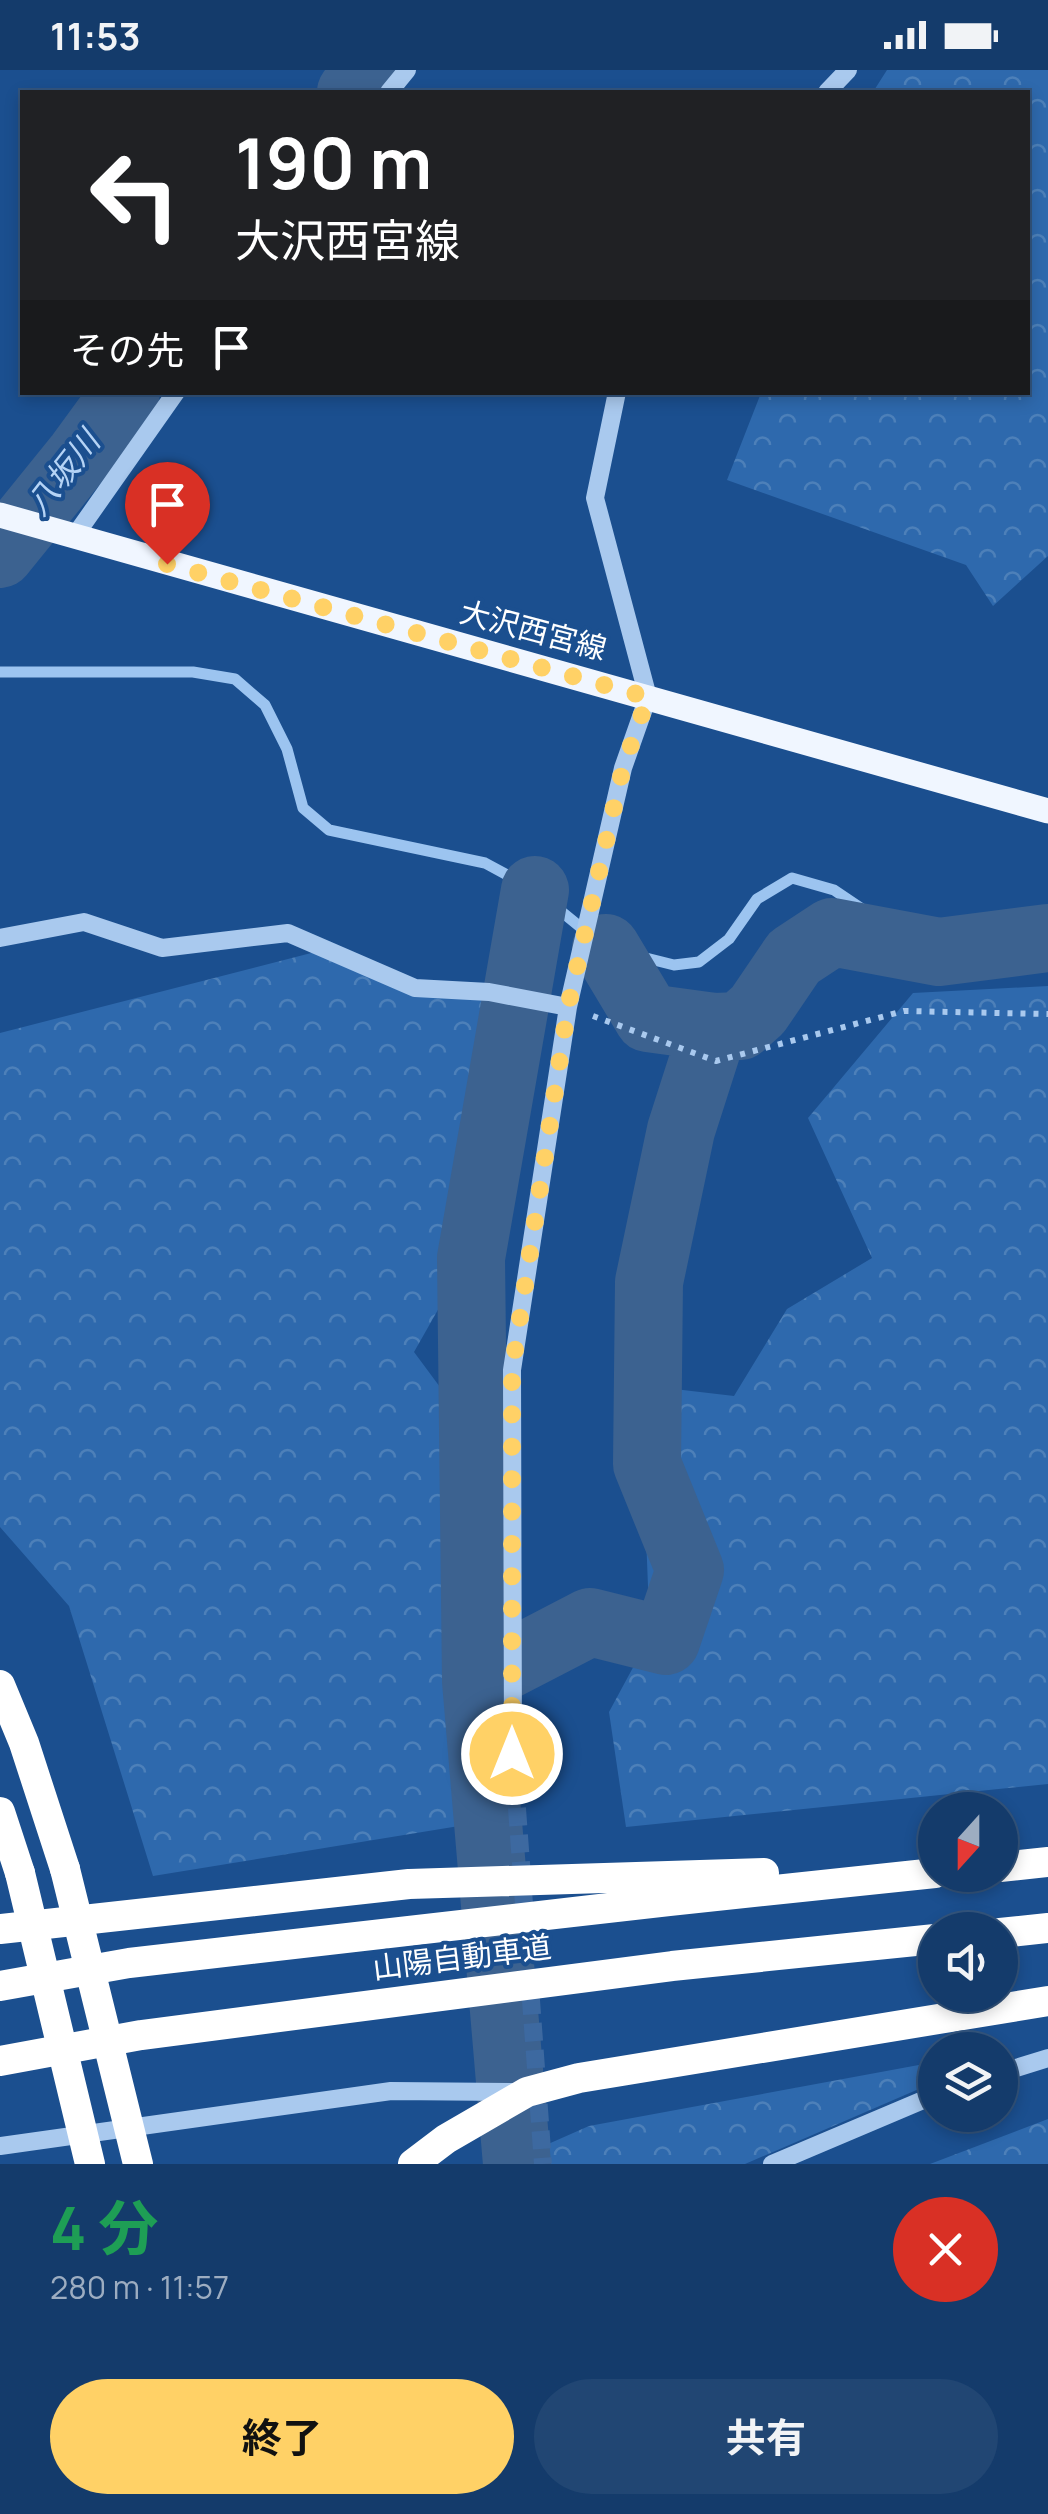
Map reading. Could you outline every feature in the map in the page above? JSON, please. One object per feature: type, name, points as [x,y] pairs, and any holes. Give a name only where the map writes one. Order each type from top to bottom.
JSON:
[{"type":"highway","points":[[0,1685],[24,1743],[65,1869],[138,2164]]},
{"type":"highway","points":[[0,1812],[20,1873],[90,2164]]},
{"type":"highway","points":[[0,1929],[410,1884],[918,1870]]},
{"type":"highway","name":"山陽自動車道","points":[[0,1986],[130,1963],[918,1872]]},
{"type":"highway","points":[[1018,1931],[1048,1928]]},
{"type":"highway","name":"山陽自動車道","points":[[0,2061],[141,2035],[672,1966],[918,1942]]},
{"type":"highway","points":[[413,2164],[446,2139],[527,2092],[579,2078],[1048,2002]]},
{"type":"main road","name":"大沢西宮線","points":[[0,515],[1048,810]]},
{"type":"street","points":[[391,90],[407,70]]},
{"type":"street","points":[[829,90],[848,70]]},
{"type":"street","points":[[65,534],[174,395]]},
{"type":"street","points":[[512,1754],[512,1370],[568,1007],[623,768],[648,697],[595,498],[616,395]]},
{"type":"street","points":[[0,938],[84,922],[162,948],[288,933],[415,988],[489,992],[568,1007]]},
{"type":"street","points":[[1018,2067],[1048,2058]]},
{"type":"street","points":[[0,2146],[391,2091],[527,2092]]},
{"type":"street","points":[[772,2164],[918,2102]]},
{"type":"path","points":[[568,1007],[716,1061],[904,1011],[1048,1014]]},
{"type":"green space","points":[[887,70],[1048,70],[1048,556],[993,606],[966,565],[727,480],[760,395],[1030,395],[1030,90],[874,90]]},
{"type":"green space","points":[[319,951],[493,1002],[452,1285],[414,1352],[457,1410],[459,1826],[153,1876],[69,1606],[0,1527],[0,1033]]},
{"type":"green space","points":[[1048,986],[1048,1784],[969,1792],[918,1792],[918,1797],[626,1827],[609,1712],[650,1636],[640,1385],[734,1396],[787,1309],[872,1258],[808,1118],[913,993]]},
{"type":"green space","points":[[918,2065],[918,2089],[745,2164],[503,2164],[589,2126]]},
{"type":"green space","points":[[1048,2119],[1048,2164],[930,2164],[1018,2132]]},
{"type":"waterway","name":"八坂川","points":[[353,90],[368,70]]},
{"type":"waterway","name":"八坂川","points":[[0,554],[124,395]]},
{"type":"waterway","points":[[0,672],[193,672],[235,679],[265,705],[287,749],[303,808],[329,830],[485,863],[535,890],[606,948],[674,965],[699,962],[729,939],[757,899],[792,878],[834,890],[874,917],[928,927],[1048,917]]},
{"type":"waterway","points":[[517,2164],[476,1681],[471,1258],[535,890]]},
{"type":"waterway","points":[[714,1027],[740,1026],[758,1010],[794,957],[832,932],[939,952],[1048,938]]},
{"type":"waterway","points":[[476,1681],[590,1622],[666,1641],[690,1570],[647,1464],[649,1282],[681,1130],[714,1027],[648,1018],[606,948]]},
{"type":"tunnel","points":[[513,1754],[543,2164]]},
{"type":"route","points":[[167,564],[648,697],[623,768],[568,1007],[512,1370],[512,1754]]}]
